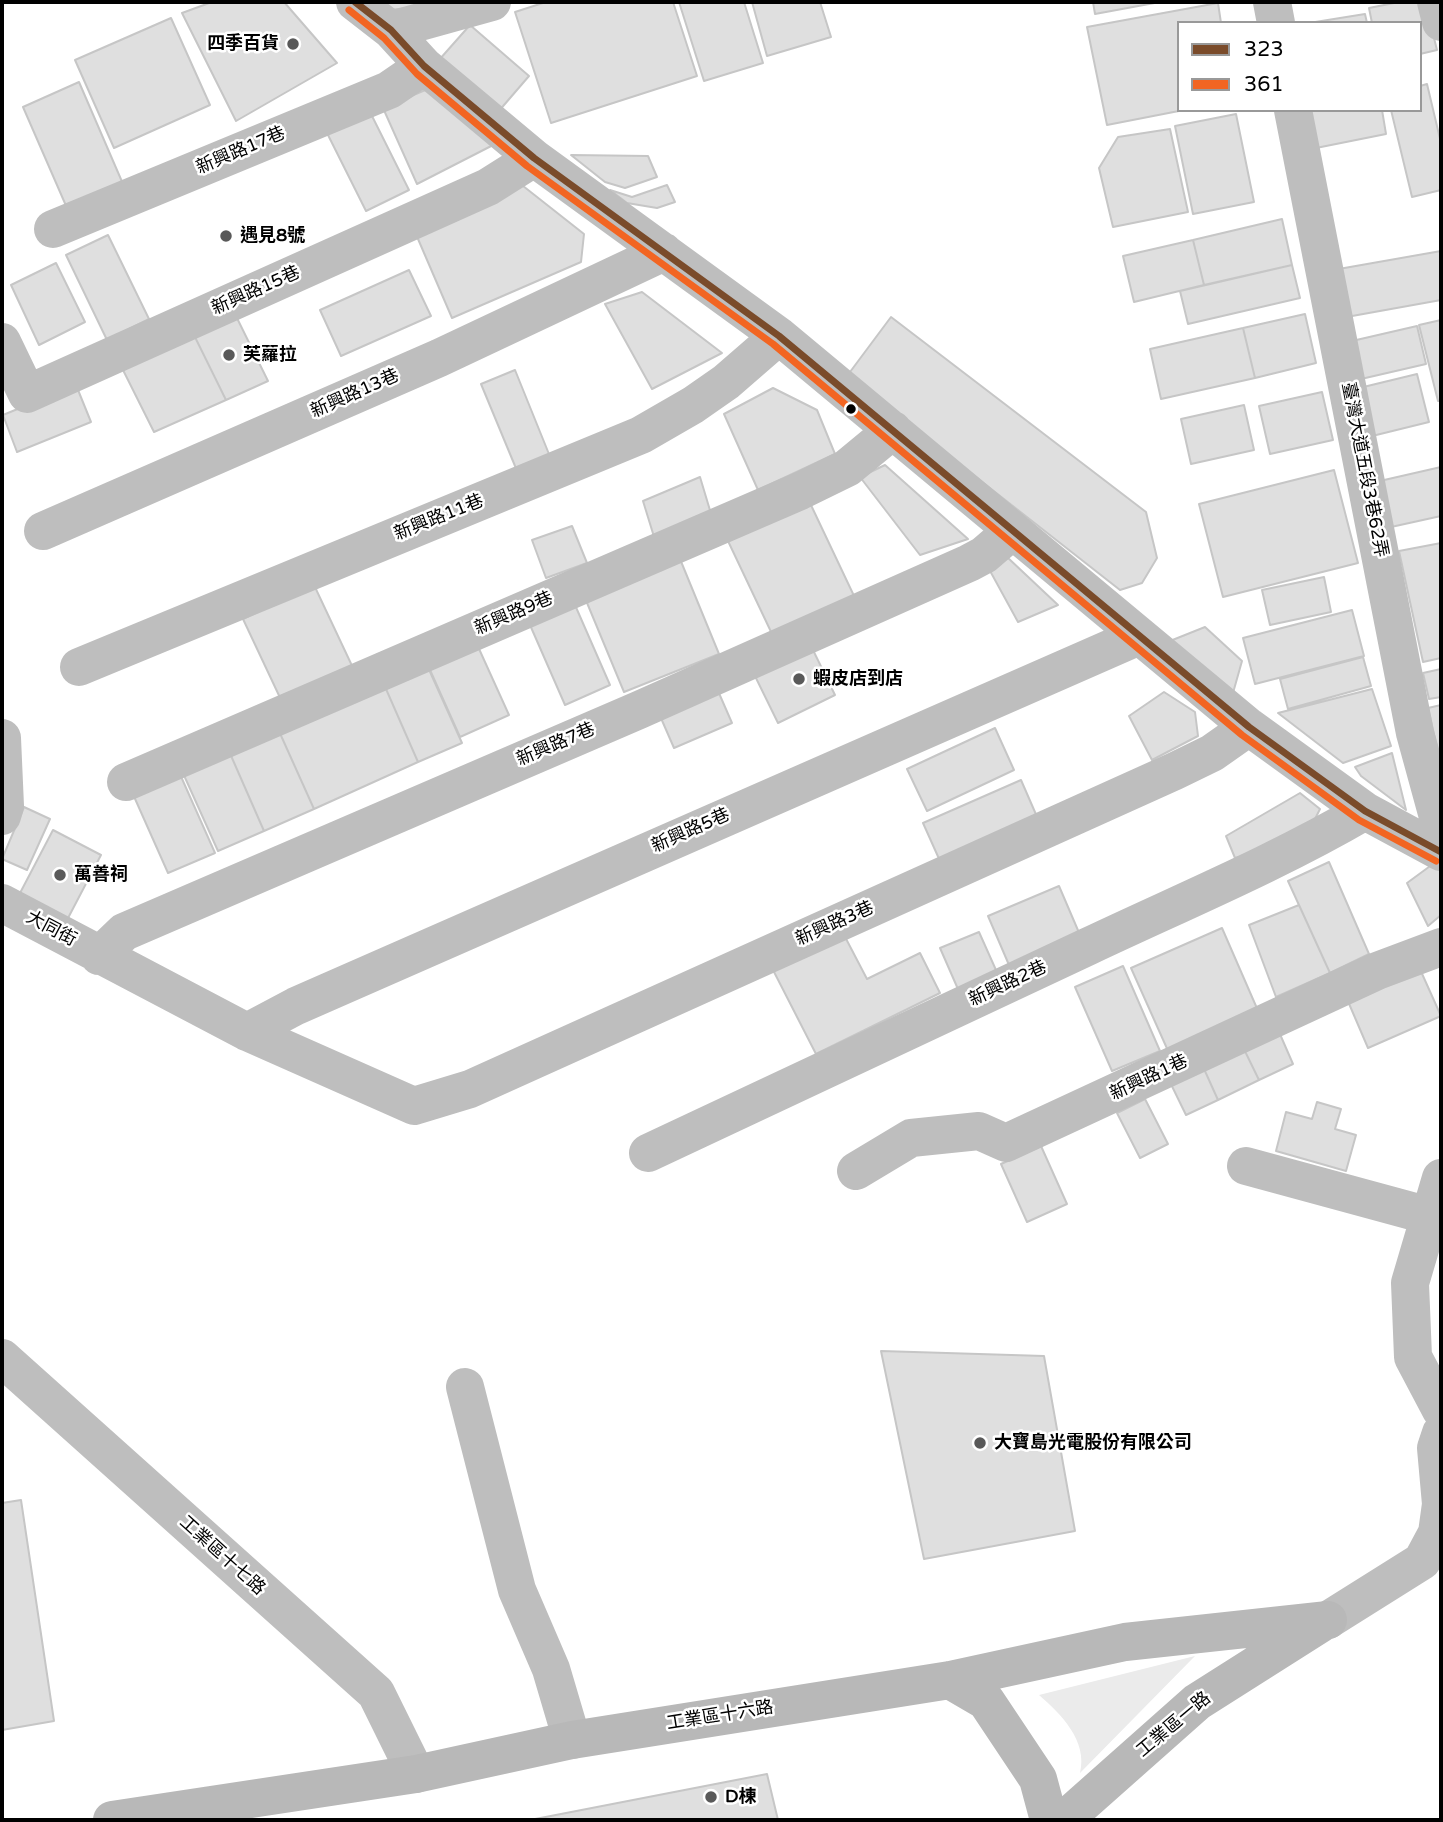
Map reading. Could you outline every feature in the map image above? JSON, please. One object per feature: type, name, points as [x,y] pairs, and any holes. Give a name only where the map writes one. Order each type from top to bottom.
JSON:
[{"type":"street","points":[[355,2],[391,30],[424,66],[534,158],[779,336],[1250,727],[1365,811],[1441,852]]},
{"type":"street","points":[[391,30],[492,2]]},
{"type":"street","points":[[1272,2],[1276,21]]},
{"type":"street","points":[[1436,2],[1441,22]]},
{"type":"street","name":"新興路17巷","points":[[53,229],[389,90],[424,66]]},
{"type":"street","name":"臺灣大道五段3巷62弄","points":[[1293,112],[1415,733],[1441,828]]},
{"type":"street","name":"新興路15巷","points":[[2,342],[27,394],[488,187],[534,158]]},
{"type":"street","name":"新興路13巷","points":[[43,531],[439,358],[664,251]]},
{"type":"street","name":"新興路11巷","points":[[79,667],[641,435],[726,382],[779,336]]},
{"type":"street","name":"新興路9巷","points":[[126,782],[800,491],[847,468],[893,430]]},
{"type":"street","name":"新興路7巷","points":[[99,956],[124,932],[639,710],[969,562],[984,555],[1012,531]]},
{"type":"street","name":"新興路5巷","points":[[247,1032],[309,1000],[1139,636]]},
{"type":"street","name":"新興路3巷","points":[[414,1106],[470,1089],[1175,771],[1212,753],[1250,727]]},
{"type":"street","points":[[2,738],[5,806],[2,816]]},
{"type":"street","name":"新興路2巷","points":[[649,1153],[1232,881],[1310,843],[1365,811]]},
{"type":"street","name":"大同街","points":[[2,903],[247,1032],[414,1106]]},
{"type":"street","name":"新興路1巷","points":[[856,1171],[911,1138],[979,1131],[1006,1143],[1377,971],[1441,947]]},
{"type":"street","points":[[1246,1166],[1430,1216]]},
{"type":"street","points":[[1441,1178],[1409,1283],[1413,1357],[1441,1410]]},
{"type":"street","name":"工業區十七路","points":[[2,1358],[376,1693],[416,1774]]},
{"type":"street","points":[[464,1387],[517,1590],[551,1669],[572,1740]]},
{"type":"street","points":[[1328,1620],[1422,1561],[1437,1533],[1440,1514],[1436,1448],[1441,1433]]},
{"type":"street","name":"工業區十六路","points":[[112,1820],[416,1774],[572,1740],[950,1680],[1125,1642],[1328,1620]]},
{"type":"street","name":"工業區一路","points":[[1064,1820],[1198,1702],[1328,1620]]},
{"type":"street","points":[[950,1680],[986,1701],[1038,1779],[1049,1820]]},
{"type":"shaded area","points":[[1195,1656],[1080,1773],[1080,1750],[1071,1729],[1039,1695]]},
{"type":"building","points":[[212,2],[284,2],[337,63],[236,121],[182,13]]},
{"type":"building","points":[[364,2],[431,2],[427,6],[389,10]]},
{"type":"building","points":[[546,2],[673,2],[697,76],[551,123],[515,12]]},
{"type":"building","points":[[679,2],[744,2],[763,63],[704,81]]},
{"type":"building","points":[[752,2],[820,2],[831,37],[767,56]]},
{"type":"building","points":[[1093,2],[1160,2],[1095,14]]},
{"type":"building","points":[[1399,2],[1425,2],[1437,50],[1422,54],[1422,21],[1372,21],[1369,8]]},
{"type":"building","points":[[1218,3],[1221,21],[1177,21],[1177,111],[1107,125],[1087,27]]},
{"type":"building","points":[[1365,14],[1367,21],[1321,21]]},
{"type":"building","points":[[171,18],[210,105],[114,148],[75,60]]},
{"type":"building","points":[[470,25],[529,76],[498,112],[439,60]]},
{"type":"building","points":[[79,82],[123,184],[67,208],[23,107]]},
{"type":"building","points":[[1427,84],[1441,143],[1441,190],[1412,197],[1391,112],[1422,112],[1422,85]]},
{"type":"building","points":[[430,88],[499,142],[417,184],[383,108]]},
{"type":"building","points":[[362,96],[409,190],[366,211],[319,117]]},
{"type":"building","points":[[1308,112],[1382,112],[1386,134],[1316,148]]},
{"type":"building","points":[[1236,114],[1254,202],[1193,214],[1175,126]]},
{"type":"building","points":[[1170,129],[1188,212],[1113,227],[1099,168],[1118,137]]},
{"type":"building","points":[[571,155],[648,156],[657,177],[625,188],[605,182]]},
{"type":"building","points":[[518,182],[584,234],[581,262],[452,318],[412,225]]},
{"type":"building","points":[[667,185],[675,202],[657,208],[627,203],[610,190],[632,197]]},
{"type":"building","points":[[1282,219],[1292,265],[1204,285],[1193,240]]},
{"type":"building","points":[[108,235],[149,319],[107,340],[66,255]]},
{"type":"building","points":[[1193,240],[1204,285],[1134,302],[1123,256]]},
{"type":"building","points":[[1441,251],[1441,300],[1341,318],[1333,270]]},
{"type":"building","points":[[56,263],[85,322],[39,345],[11,285]]},
{"type":"building","points":[[1292,265],[1300,298],[1188,324],[1180,291]]},
{"type":"building","points":[[409,270],[431,316],[341,356],[320,310]]},
{"type":"building","points":[[642,292],[722,353],[652,389],[605,304]]},
{"type":"building","name":"芙蘿拉","points":[[233,310],[268,381],[226,400],[191,329]]},
{"type":"building","points":[[1305,314],[1316,363],[1255,378],[1243,328]]},
{"type":"building","points":[[891,317],[1146,512],[1157,558],[1142,583],[1120,590],[847,376]]},
{"type":"building","points":[[1441,320],[1441,401],[1438,401],[1419,325]]},
{"type":"building","points":[[1417,326],[1426,364],[1348,382],[1339,344]]},
{"type":"building","points":[[1243,328],[1255,378],[1161,399],[1150,349]]},
{"type":"building","points":[[191,329],[226,400],[154,432],[118,360]]},
{"type":"building","points":[[515,370],[553,464],[520,478],[481,384]]},
{"type":"building","points":[[1417,374],[1429,422],[1364,438],[1351,390]]},
{"type":"building","points":[[76,385],[91,422],[17,452],[3,415]]},
{"type":"building","points":[[773,388],[817,410],[835,454],[758,490],[724,414]]},
{"type":"building","points":[[1322,392],[1333,440],[1270,454],[1259,406]]},
{"type":"building","points":[[1244,405],[1254,450],[1191,464],[1181,419]]},
{"type":"building","points":[[885,465],[968,539],[920,555],[860,477]]},
{"type":"building","points":[[1441,467],[1441,516],[1382,529],[1371,483]]},
{"type":"building","points":[[1334,470],[1358,563],[1223,597],[1199,504]]},
{"type":"building","points":[[700,477],[712,517],[655,540],[643,501]]},
{"type":"building","points":[[810,503],[855,598],[773,636],[728,541]]},
{"type":"building","points":[[572,526],[587,563],[546,578],[532,540]]},
{"type":"building","points":[[1441,543],[1441,658],[1423,662],[1399,551]]},
{"type":"building","points":[[1007,557],[1058,605],[1018,622],[989,569]]},
{"type":"building","points":[[680,559],[719,654],[624,692],[585,598]]},
{"type":"building","points":[[1324,577],[1331,612],[1270,625],[1262,590]]},
{"type":"building","points":[[314,585],[354,670],[283,704],[243,619]]},
{"type":"building","points":[[575,605],[610,685],[565,705],[530,625]]},
{"type":"building","points":[[1352,610],[1364,656],[1255,684],[1243,638]]},
{"type":"building","points":[[1205,627],[1242,661],[1231,700],[1170,641]]},
{"type":"building","points":[[475,640],[509,715],[460,737],[426,661]]},
{"type":"building","points":[[811,646],[835,695],[778,723],[754,674]]},
{"type":"building","points":[[422,654],[462,743],[418,762],[379,673]]},
{"type":"building","points":[[1363,657],[1371,686],[1288,709],[1280,679]]},
{"type":"building","points":[[1441,669],[1441,697],[1429,699],[1423,673]]},
{"type":"building","points":[[379,673],[418,762],[314,809],[274,720]]},
{"type":"building","points":[[715,684],[732,723],[674,748],[657,709]]},
{"type":"building","points":[[1372,689],[1391,746],[1343,763],[1278,713]]},
{"type":"building","points":[[1164,692],[1195,712],[1198,736],[1152,760],[1129,716]]},
{"type":"building","points":[[1441,705],[1441,765],[1428,708]]},
{"type":"building","points":[[274,720],[314,809],[264,831],[225,742]]},
{"type":"building","points":[[995,728],[1014,770],[927,811],[907,769]]},
{"type":"building","points":[[225,742],[264,831],[218,851],[178,762]]},
{"type":"building","points":[[1392,753],[1406,810],[1361,776],[1355,767]]},
{"type":"building","points":[[175,763],[215,853],[168,873],[128,783]]},
{"type":"building","points":[[1021,780],[1038,819],[940,861],[923,823]]},
{"type":"building","points":[[1300,793],[1320,809],[1304,841],[1235,858],[1226,836]]},
{"type":"building","points":[[24,807],[50,819],[27,870],[2,859]]},
{"type":"building","name":"萬善祠","points":[[53,830],[101,855],[67,920],[19,895]]},
{"type":"building","points":[[1437,861],[1441,863],[1441,915],[1428,926],[1407,883]]},
{"type":"building","points":[[1329,862],[1369,954],[1330,973],[1288,881]]},
{"type":"building","points":[[1059,886],[1080,935],[1009,965],[988,916]]},
{"type":"building","points":[[1299,905],[1330,973],[1276,997],[1249,925]]},
{"type":"building","points":[[1222,928],[1259,1013],[1169,1053],[1131,968]]},
{"type":"building","points":[[979,932],[1000,979],[961,996],[940,948]]},
{"type":"building","points":[[843,933],[867,979],[920,953],[940,993],[816,1054],[772,968]]},
{"type":"building","points":[[1123,966],[1160,1051],[1112,1071],[1075,987]]},
{"type":"building","points":[[1419,967],[1441,1016],[1368,1048],[1347,999]]},
{"type":"building","points":[[1276,1025],[1293,1064],[1259,1080],[1240,1041]]},
{"type":"building","points":[[1240,1041],[1259,1080],[1218,1100],[1200,1060]]},
{"type":"building","points":[[1200,1060],[1218,1100],[1186,1115],[1167,1076]]},
{"type":"building","points":[[1145,1099],[1168,1144],[1140,1158],[1117,1113]]},
{"type":"building","points":[[1317,1102],[1341,1109],[1335,1129],[1356,1135],[1346,1171],[1276,1151],[1286,1112],[1312,1119]]},
{"type":"building","points":[[1041,1146],[1067,1204],[1027,1222],[1001,1164]]},
{"type":"building","name":"大寶島光電股份有限公司","points":[[881,1351],[1044,1356],[1075,1531],[924,1559]]},
{"type":"building","points":[[21,1500],[54,1721],[2,1730],[2,1503]]},
{"type":"building","name":"D棟","points":[[767,1774],[778,1820],[530,1820]]},
{"type":"transit line","name":"323","points":[[355,2],[391,30],[424,66],[534,158],[779,336],[1249,727],[1365,811],[1441,852]]},
{"type":"transit line","name":"361","points":[[349,10],[384,38],[417,74],[527,166],[773,344],[1242,735],[1359,820],[1436,861]]},
{"type":"place","name":"四季百貨","points":[[293,44]]},
{"type":"place","name":"遇見8號","points":[[226,236]]},
{"type":"place","name":"芙蘿拉","points":[[229,355]]},
{"type":"place","name":"蝦皮店到店","points":[[799,679]]},
{"type":"place","name":"萬善祠","points":[[60,875]]},
{"type":"place","name":"大寶島光電股份有限公司","points":[[980,1443]]},
{"type":"place","name":"D棟","points":[[711,1797]]}]
